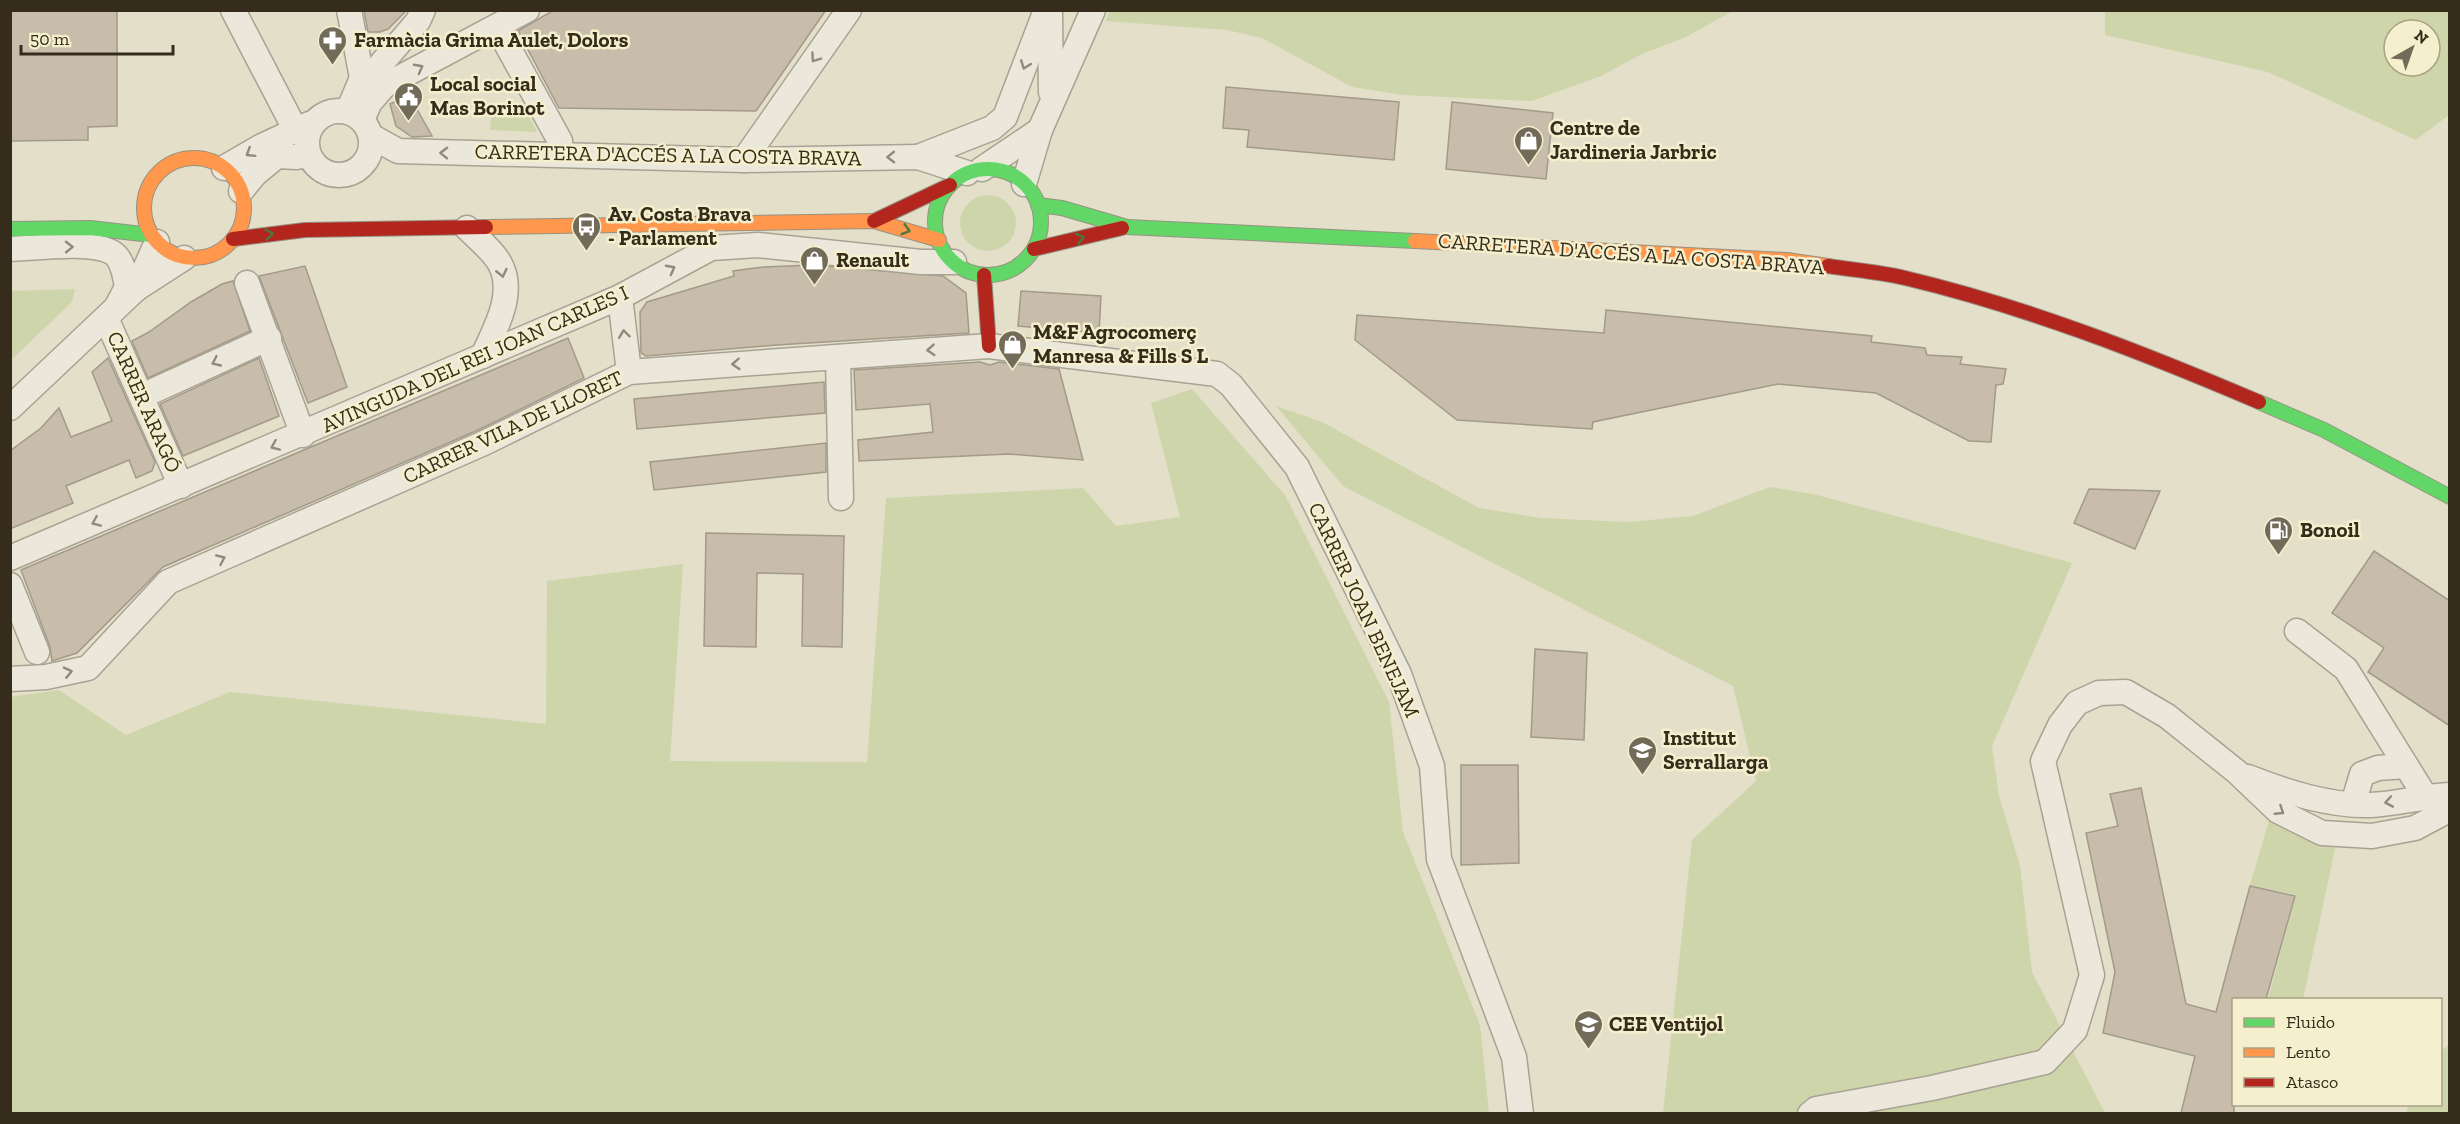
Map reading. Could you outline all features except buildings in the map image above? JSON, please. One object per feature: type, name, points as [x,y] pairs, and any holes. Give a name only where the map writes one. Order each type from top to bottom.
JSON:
[{"type":"main road","points":[[242,197],[241,227],[234,239],[220,251],[207,257],[184,258],[167,251],[154,239],[144,215],[144,199],[158,173],[178,160],[202,159],[224,168],[242,197],[260,211]]},
{"type":"main road","points":[[874,221],[967,176],[1002,171],[1024,184],[1038,205],[1040,232],[1034,249],[1011,269],[984,275],[968,271],[954,262],[939,240],[935,224],[937,208],[967,176]]},
{"type":"main road","points":[[126,209],[144,199]]},
{"type":"main road","name":"CARRETERA D'ACCÉS A LA COSTA BRAVA","points":[[1038,205],[1062,208],[1127,227],[1787,260],[1903,277],[2017,308],[2158,359],[2324,430],[2450,497]]},
{"type":"main road","points":[[90,228],[108,218]]},
{"type":"main road","points":[[278,218],[306,230]]},
{"type":"main road","points":[[234,239],[306,230],[874,221],[939,240]]},
{"type":"main road","name":"CARRETERA D'ACCÉS A LA COSTA BRAVA","points":[[1034,249],[1127,227]]},
{"type":"main road","points":[[10,229],[90,228],[154,239]]},
{"type":"main road","points":[[984,275],[989,346]]},
{"type":"street","points":[[233,10],[305,126],[308,153],[319,169],[338,176],[357,171],[369,155],[362,117],[355,98],[362,78],[350,10]]},
{"type":"street","points":[[362,117],[381,64],[418,21],[423,10]]},
{"type":"street","points":[[362,117],[384,86],[527,10]]},
{"type":"street","points":[[744,160],[849,10]]},
{"type":"street","points":[[918,157],[992,128],[1005,117],[1046,10]]},
{"type":"street","points":[[1050,10],[1051,100]]},
{"type":"street","points":[[1024,184],[1051,100],[1093,10]]},
{"type":"street","points":[[497,27],[560,141]]},
{"type":"street","points":[[224,168],[328,112],[362,117]]},
{"type":"street","name":"CARRETERA D'ACCÉS A LA COSTA BRAVA","points":[[362,117],[398,151],[744,160],[918,157],[967,176]]},
{"type":"street","points":[[967,176],[1040,130]]},
{"type":"street","points":[[242,197],[255,174],[277,156],[297,156],[308,153]]},
{"type":"street","points":[[467,228],[500,263],[506,289],[501,313],[483,356]]},
{"type":"street","points":[[136,289],[154,239]]},
{"type":"street","name":"AVINGUDA DEL REI JOAN CARLES I","points":[[10,558],[303,435],[620,297],[711,248],[758,245],[921,262],[954,262]]},
{"type":"street","points":[[10,249],[91,247],[113,253],[124,269],[127,287],[110,314]]},
{"type":"street","points":[[10,408],[136,289],[184,258]]},
{"type":"street","points":[[247,283],[303,435]]},
{"type":"street","points":[[620,297],[629,372]]},
{"type":"street","name":"CARRER ARAGÓ","points":[[110,314],[181,486]]},
{"type":"street","points":[[142,396],[269,338]]},
{"type":"street","name":"CARRER VILA DE LLORET","points":[[10,679],[46,677],[88,668],[168,582],[483,443],[629,372],[989,346],[1217,374]]},
{"type":"street","points":[[838,357],[842,498]]},
{"type":"street","name":"CARRER JOAN BENEJAM","points":[[1217,374],[1231,385],[1297,467],[1399,674],[1432,766],[1439,859],[1514,1057],[1521,1113]]},
{"type":"street","points":[[10,585],[37,652]]},
{"type":"street","points":[[2297,631],[2346,669],[2425,796],[2415,828]]},
{"type":"street","points":[[1810,1113],[2045,1062],[2075,1029],[2092,975],[2043,761],[2060,724],[2076,703],[2099,693],[2126,692],[2167,716],[2237,772],[2278,811],[2322,833],[2372,836],[2415,828],[2445,812],[2450,805]]},
{"type":"street","points":[[2353,804],[2362,774],[2378,768],[2406,766]]},
{"type":"street","points":[[2237,772],[2286,792],[2353,804],[2372,805],[2425,796],[2450,795]]},
{"type":"green space","points":[[1733,10],[1684,38],[1644,53],[1601,76],[1532,101],[1403,95],[1352,87],[1262,38],[1227,30],[1105,21],[1110,11]]},
{"type":"green space","points":[[2105,11],[2449,11],[2449,115],[2416,140],[2268,72],[2105,35]]},
{"type":"green space","points":[[492,105],[526,110],[537,132],[490,130]]},
{"type":"green space","points":[[982,195],[994,195],[1004,199],[1012,207],[1016,223],[1012,239],[1004,247],[994,251],[982,251],[972,247],[964,239],[960,229],[960,217],[964,207],[972,199]]},
{"type":"green space","points":[[75,289],[72,302],[11,360],[11,291]]},
{"type":"green space","points":[[1192,389],[1285,495],[1389,702],[1403,832],[1480,1025],[1489,1113],[11,1113],[11,697],[59,690],[126,735],[230,692],[546,724],[547,581],[683,564],[670,761],[867,762],[886,498],[1083,488],[1116,526],[1180,517],[1151,403]]},
{"type":"green space","points":[[1276,406],[1322,422],[1479,508],[1541,518],[1628,522],[1693,516],[1770,487],[1813,494],[2072,563],[1992,746],[1999,796],[2020,866],[2032,972],[2105,1113],[1663,1113],[1692,840],[1756,781],[1733,686],[1343,486]]},
{"type":"green space","points":[[2271,814],[2336,844],[2303,998],[2268,998],[2296,895],[2250,885]]},
{"type":"green space","points":[[2449,1045],[2449,1113],[2407,1113],[2408,1106],[2442,1106],[2442,1050]]},
{"type":"traffic: fast","points":[[988,169],[1008,173],[1025,185],[1037,202],[1041,222],[1037,242],[1025,259],[1008,271],[988,275],[968,271],[951,259],[939,242],[935,222],[939,202],[951,185],[968,173],[988,169]]},
{"type":"traffic: fast","points":[[1038,205],[1062,208],[1127,227],[1415,241]]},
{"type":"traffic: fast","points":[[10,229],[90,228],[151,235]]},
{"type":"traffic: fast","points":[[2259,402],[2324,430],[2450,497]]},
{"type":"traffic: slow","points":[[194,158],[213,162],[230,172],[240,189],[244,208],[240,227],[230,244],[213,254],[194,258],[175,254],[158,244],[148,227],[144,208],[148,189],[158,172],[175,162],[194,158]]},
{"type":"traffic: slow","points":[[486,227],[874,221],[939,240]]},
{"type":"traffic: slow","points":[[1415,241],[1787,260],[1828,266]]},
{"type":"traffic: jam","points":[[874,221],[950,185]]},
{"type":"traffic: jam","points":[[233,239],[305,230],[486,227]]},
{"type":"traffic: jam","points":[[1034,249],[1122,228]]},
{"type":"traffic: jam","points":[[1828,266],[1896,276],[1996,303],[2085,332],[2259,402]]},
{"type":"traffic: jam","points":[[984,275],[989,346]]},
{"type":"place","name":"Farmàcia Grima Aulet, Dolors","points":[[333,66]]},
{"type":"place","name":"Local social Mas Borinot","points":[[409,122]]},
{"type":"place","name":"Centre de Jardineria Jarbric","points":[[1529,166]]},
{"type":"place","name":"Av. Costa Brava - Parlament","points":[[587,252]]},
{"type":"place","name":"Renault","points":[[815,286]]},
{"type":"place","name":"M&F Agrocomerç Manresa & Fills S L","points":[[1012,370]]},
{"type":"place","name":"Bonoil","points":[[2279,556]]},
{"type":"place","name":"Institut Serrallarga","points":[[1642,776]]},
{"type":"place","name":"CEE Ventijol","points":[[1588,1050]]}]
